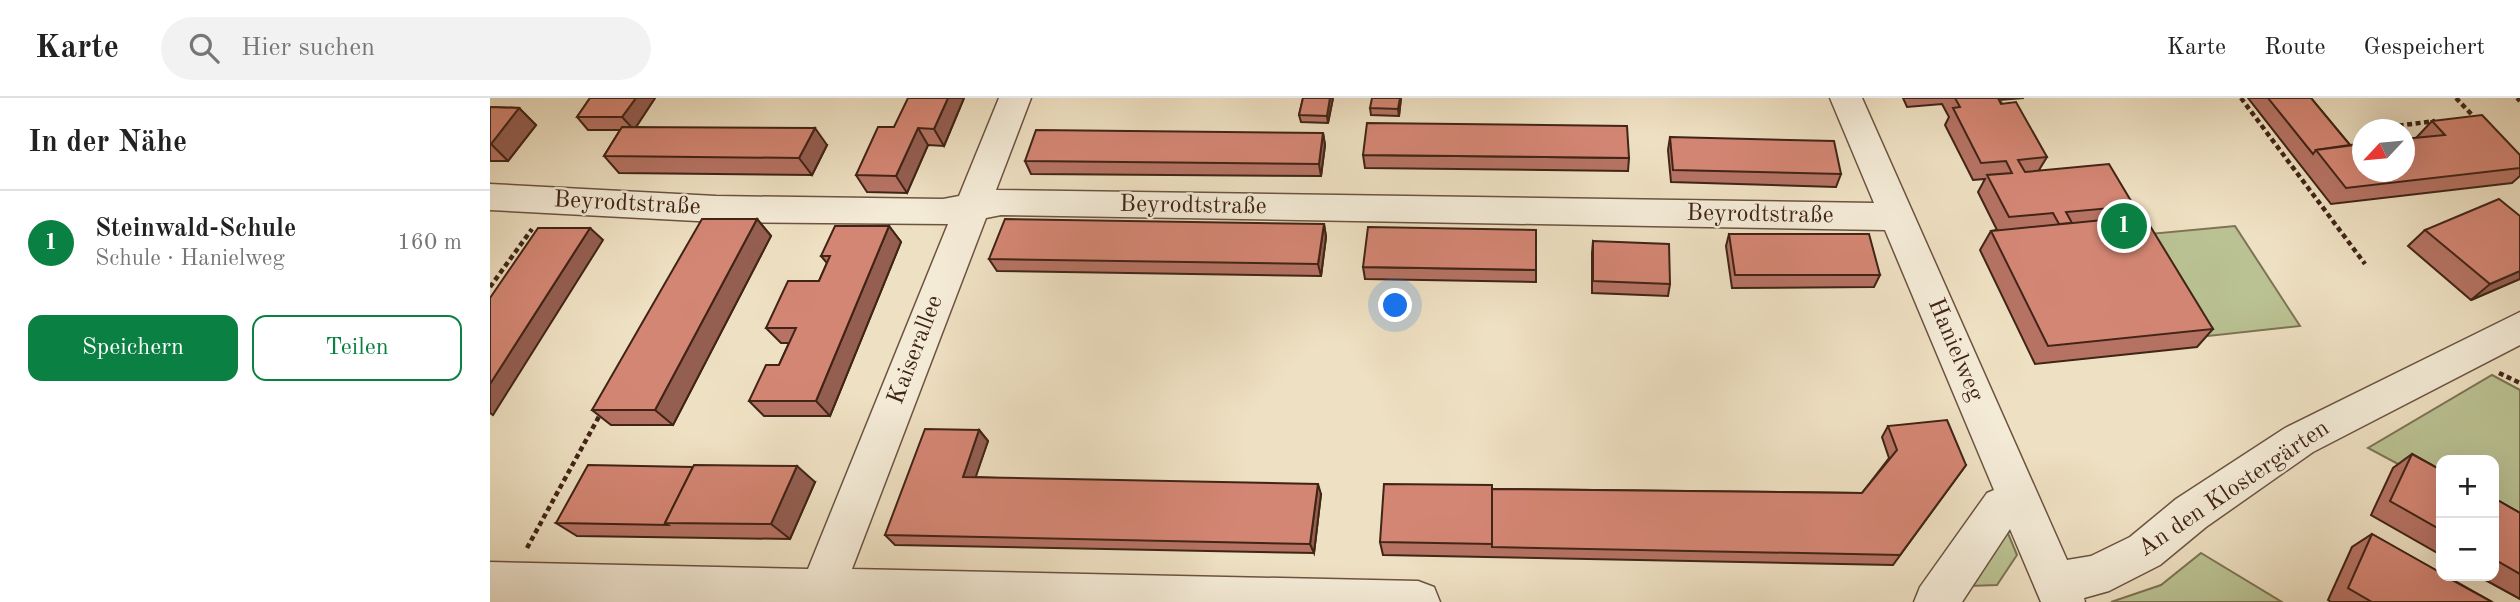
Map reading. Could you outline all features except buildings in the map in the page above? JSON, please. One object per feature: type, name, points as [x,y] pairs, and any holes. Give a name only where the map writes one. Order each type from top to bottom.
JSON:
[{"type":"street","name":"Kaiserallee","points":[[819,596],[1015,98]]},
{"type":"street","name":"Hanielweg","points":[[1846,98],[2060,592]]},
{"type":"street","name":"Beyrodtstraße","points":[[490,197],[716,209],[943,212],[1001,202],[1897,217]]},
{"type":"street","name":"An den Klostergärten","points":[[2060,592],[2145,551],[2191,513],[2299,440],[2520,327]]},
{"type":"street","points":[[1936,602],[2002,506],[2023,505]]},
{"type":"street","points":[[505,572],[819,596],[1418,602]]},
{"type":"path","points":[[2241,98],[2365,264]]},
{"type":"path","points":[[2456,98],[2483,127]]},
{"type":"path","points":[[2461,118],[2474,117]]},
{"type":"path","points":[[2415,124],[2436,121]]},
{"type":"path","points":[[2268,132],[2275,132]]},
{"type":"path","points":[[490,287],[535,224]]},
{"type":"path","points":[[2489,368],[2520,383]]},
{"type":"path","points":[[505,572],[607,402]]},
{"type":"green space","points":[[2235,226],[2300,326],[2208,336],[2149,234]]},
{"type":"green space","points":[[2492,375],[2520,390],[2520,529],[2499,518],[2499,455],[2436,455],[2436,484],[2368,448]]},
{"type":"green space","points":[[2007,531],[2017,555],[1997,585],[1970,586]]},
{"type":"green space","points":[[2201,553],[2282,602],[2111,602],[2161,585]]},
{"type":"place","name":"Steinwald-Schule","points":[[2124,226]]}]
